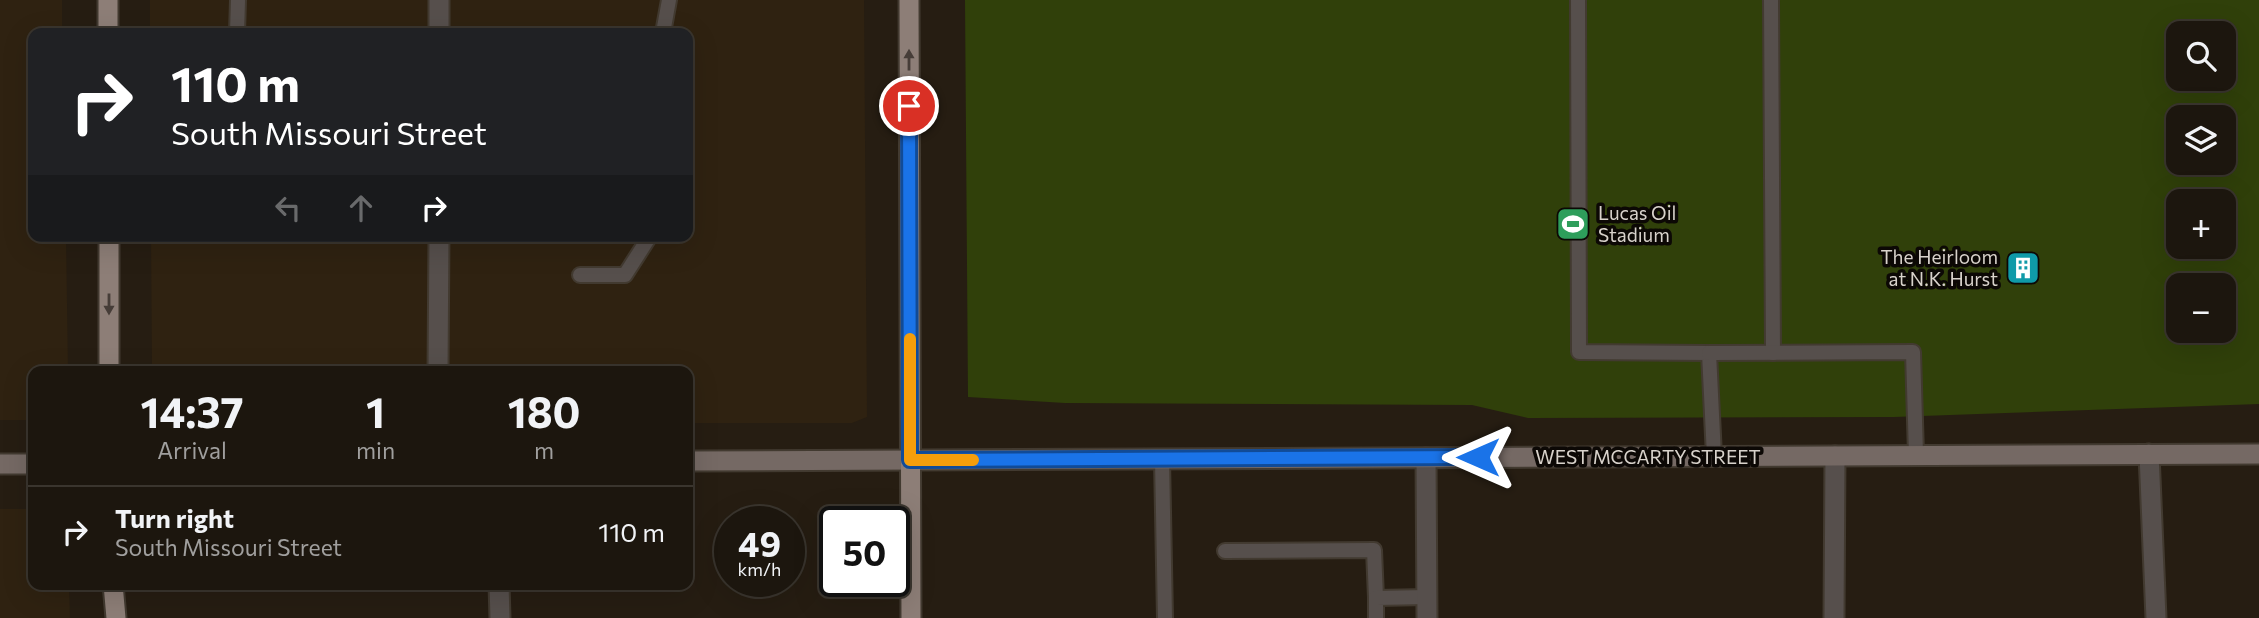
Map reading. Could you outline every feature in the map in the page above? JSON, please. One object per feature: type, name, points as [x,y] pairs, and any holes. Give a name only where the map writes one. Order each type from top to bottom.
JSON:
[{"type":"main road","points":[[108,0],[108,28]]},
{"type":"main road","points":[[909,0],[911,618]]},
{"type":"main road","points":[[109,242],[110,366]]},
{"type":"main road","name":"WEST MCCARTY STREET","points":[[693,461],[2259,454]]},
{"type":"main road","points":[[0,464],[28,464]]},
{"type":"main road","points":[[114,590],[116,618]]},
{"type":"street","points":[[439,0],[439,28]]},
{"type":"street","points":[[438,366],[439,242]]},
{"type":"street","points":[[2148,454],[2156,618]]},
{"type":"street","points":[[1834,618],[1835,456]]},
{"type":"street","points":[[1426,458],[1427,618]]},
{"type":"street","points":[[499,590],[499,618]]},
{"type":"lane","points":[[237,28],[238,0]]},
{"type":"lane","points":[[664,28],[669,0]]},
{"type":"lane","points":[[1578,0],[1579,352],[1913,352],[1916,455]]},
{"type":"lane","points":[[1772,0],[1773,353]]},
{"type":"lane","points":[[580,275],[625,275],[646,242]]},
{"type":"lane","points":[[1709,353],[1714,456]]},
{"type":"lane","points":[[1161,459],[1164,618]]},
{"type":"lane","points":[[1225,551],[1374,550],[1376,618]]},
{"type":"lane","points":[[1376,598],[1427,597]]},
{"type":"shaded area","points":[[0,0],[62,0],[62,28],[28,28],[28,242],[66,242],[68,366],[28,366],[28,420],[0,420]]},
{"type":"shaded area","points":[[150,0],[864,0],[867,417],[852,423],[693,423],[693,366],[152,366],[151,242],[693,242],[693,28],[150,28]]},
{"type":"shaded area","points":[[0,509],[28,509],[28,590],[69,590],[70,618],[0,618]]},
{"type":"green space","name":"Lucas Oil Stadium","points":[[965,0],[2259,0],[2259,404],[1894,417],[1528,418],[1472,405],[1065,403],[968,397]]},
{"type":"slow traffic","points":[[910,339],[910,460],[973,460]]},
{"type":"place","name":"Lucas Oil Stadium","points":[[1573,224]]},
{"type":"place","name":"The Heirloom at N.K. Hurst","points":[[2023,268]]},
{"type":"route","points":[[909,106],[910,460],[1478,457]]}]
